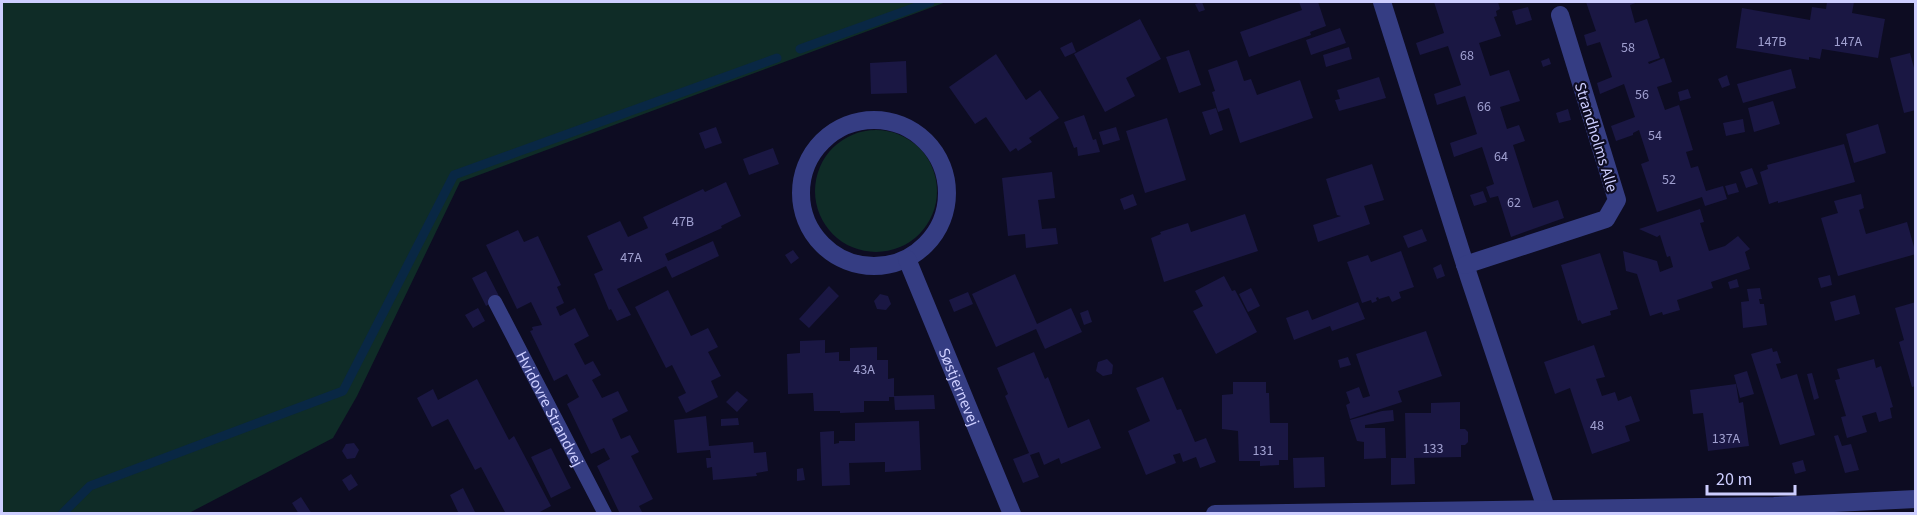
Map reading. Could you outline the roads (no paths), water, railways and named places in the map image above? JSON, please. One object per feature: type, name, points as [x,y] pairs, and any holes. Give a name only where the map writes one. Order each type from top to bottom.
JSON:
[{"type":"street","points":[[1382,2],[1465,265],[1547,511]]},
{"type":"street","name":"Strandholms Alle","points":[[1465,265],[1606,219],[1617,200],[1560,15]]},
{"type":"street","points":[[884,119],[907,126],[926,140],[940,159],[947,181],[947,204],[944,215],[940,226],[926,245],[908,258],[886,265],[863,266],[842,259],[823,246],[810,229],[802,208],[801,184],[807,162],[820,142],[839,128],[861,120],[884,119]]},
{"type":"street","name":"Søstjernevej","points":[[908,258],[1012,513]]},
{"type":"street","points":[[1215,513],[1547,511],[1774,506],[1916,499]]},
{"type":"lane","name":"Hvidovre Strandvej","points":[[495,302],[605,513]]},
{"type":"waterway","points":[[800,49],[930,2]]},
{"type":"waterway","points":[[62,514],[90,486],[343,391],[454,175],[777,58]]}]
